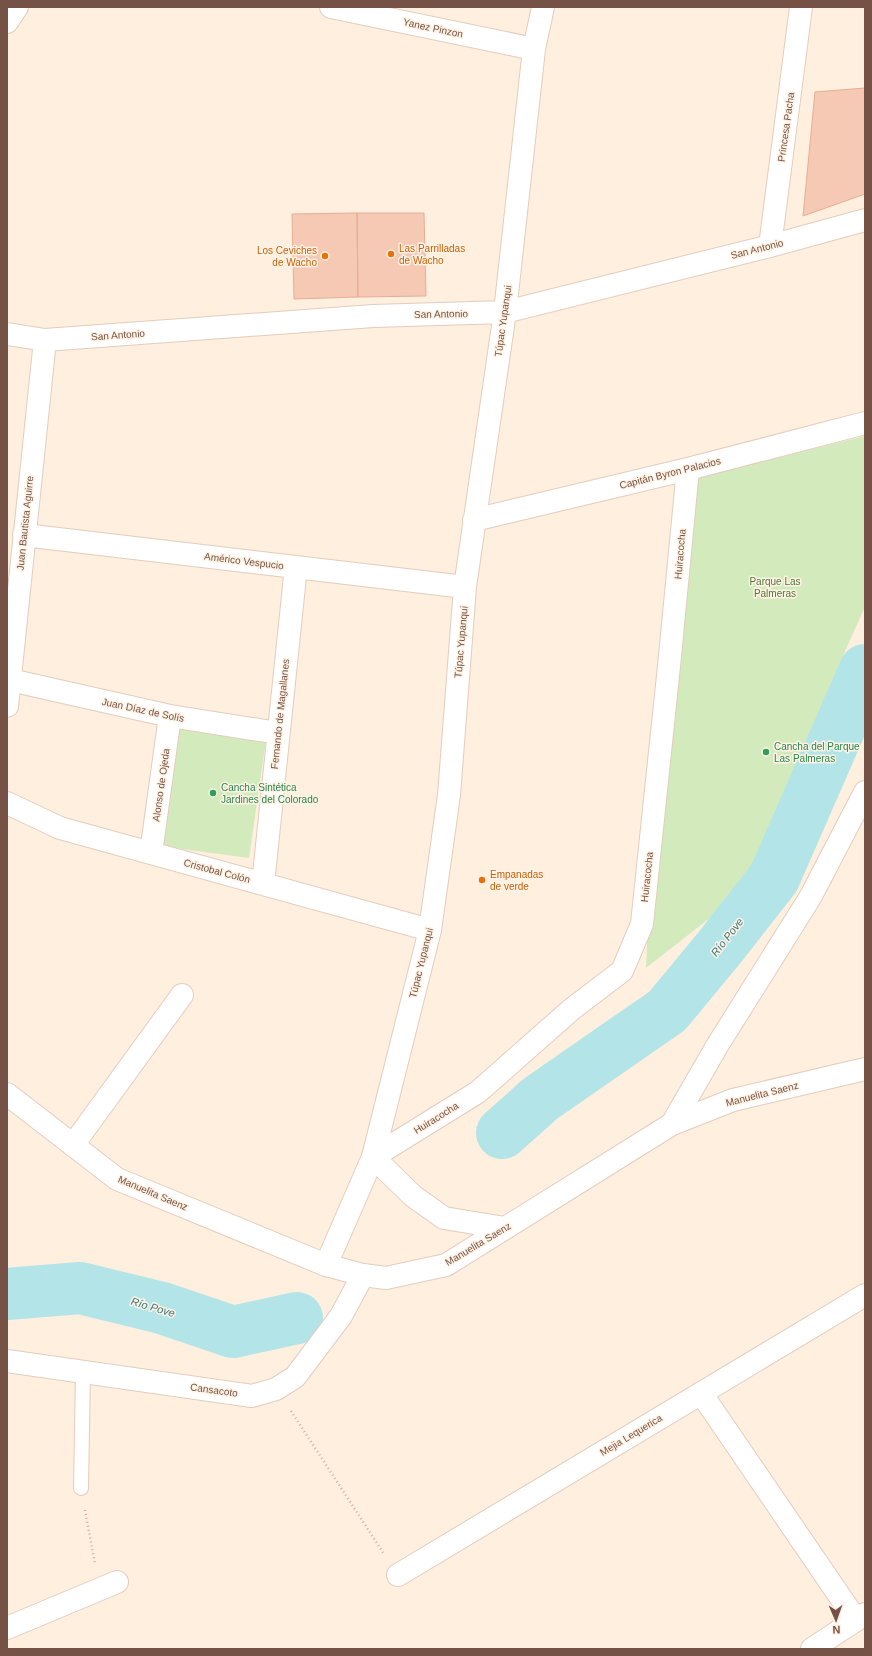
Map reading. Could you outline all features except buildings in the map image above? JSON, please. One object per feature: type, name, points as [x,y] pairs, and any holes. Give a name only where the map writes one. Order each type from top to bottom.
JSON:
[{"type":"street","points":[[7,22],[17,7]]},
{"type":"street","name":"Yanez Pinzon","points":[[331,7],[534,49]]},
{"type":"street","name":"Túpac Yupanqui","points":[[326,1264],[373,1157],[430,930],[448,794],[465,587],[505,312],[534,49],[543,7]]},
{"type":"street","name":"Princesa Pacha","points":[[770,246],[801,7]]},
{"type":"street","name":"San Antonio","points":[[7,334],[45,340],[373,316],[505,312],[770,246],[865,220]]},
{"type":"street","name":"Juan Bautista Aguirre","points":[[7,706],[45,340]]},
{"type":"street","name":"Capitán Byron Palacios","points":[[474,520],[688,469],[865,423]]},
{"type":"street","name":"Huiracocha","points":[[373,1157],[478,1092],[572,1009],[622,970],[642,924],[670,666],[688,469]]},
{"type":"street","name":"Américo Vespucio","points":[[24,535],[465,587]]},
{"type":"street","name":"Fernando de Magallanes","points":[[263,884],[296,567]]},
{"type":"street","name":"Juan Díaz de Solís","points":[[10,680],[170,716],[278,733]]},
{"type":"street","name":"Alonso de Ojeda","points":[[151,853],[170,716]]},
{"type":"street","points":[[672,1124],[717,1046],[811,896],[865,792]]},
{"type":"street","name":"Cristobal Colón","points":[[7,803],[60,828],[430,930]]},
{"type":"street","points":[[73,1145],[182,995]]},
{"type":"street","name":"Manuelita Saenz","points":[[7,1094],[117,1179],[326,1264],[364,1275],[386,1278],[446,1265],[672,1124],[733,1100],[865,1069]]},
{"type":"street","points":[[373,1157],[413,1196],[444,1218],[505,1228]]},
{"type":"street","name":"Cansacoto","points":[[7,1361],[252,1396],[276,1389],[295,1377],[341,1316],[364,1275]]},
{"type":"street","name":"Mejia Lequerica","points":[[398,1575],[865,1295]]},
{"type":"street","points":[[701,1393],[860,1617],[812,1649]]},
{"type":"street","points":[[7,1628],[108,1586]]},
{"type":"lane","points":[[81,1488],[83,1372]]},
{"type":"path","points":[[276,1389],[398,1575]]},
{"type":"path","points":[[81,1488],[108,1586]]},
{"type":"green space","name":"Parque Las Palmeras","points":[[865,436],[865,607],[846,649],[756,882],[646,968],[648,923],[695,478]]},
{"type":"green space","name":"Cancha Sintética Jardines del Colorado","points":[[178,727],[266,740],[249,858],[160,846]]},
{"type":"waterway","name":"Río Pove","points":[[502,1133],[540,1099],[667,1011],[720,947],[774,878],[865,670]]},
{"type":"waterway","name":"Río Pove","points":[[7,1294],[80,1288],[162,1308],[233,1332],[297,1318]]},
{"type":"place","name":"Las Parrilladas de Wacho","points":[[391,254]]},
{"type":"place","name":"Los Ceviches de Wacho","points":[[325,256]]},
{"type":"place","name":"Cancha del Parque Las Palmeras","points":[[766,752]]},
{"type":"place","name":"Cancha Sintética Jardines del Colorado","points":[[213,793]]},
{"type":"place","name":"Empanadas de verde","points":[[482,880]]}]
